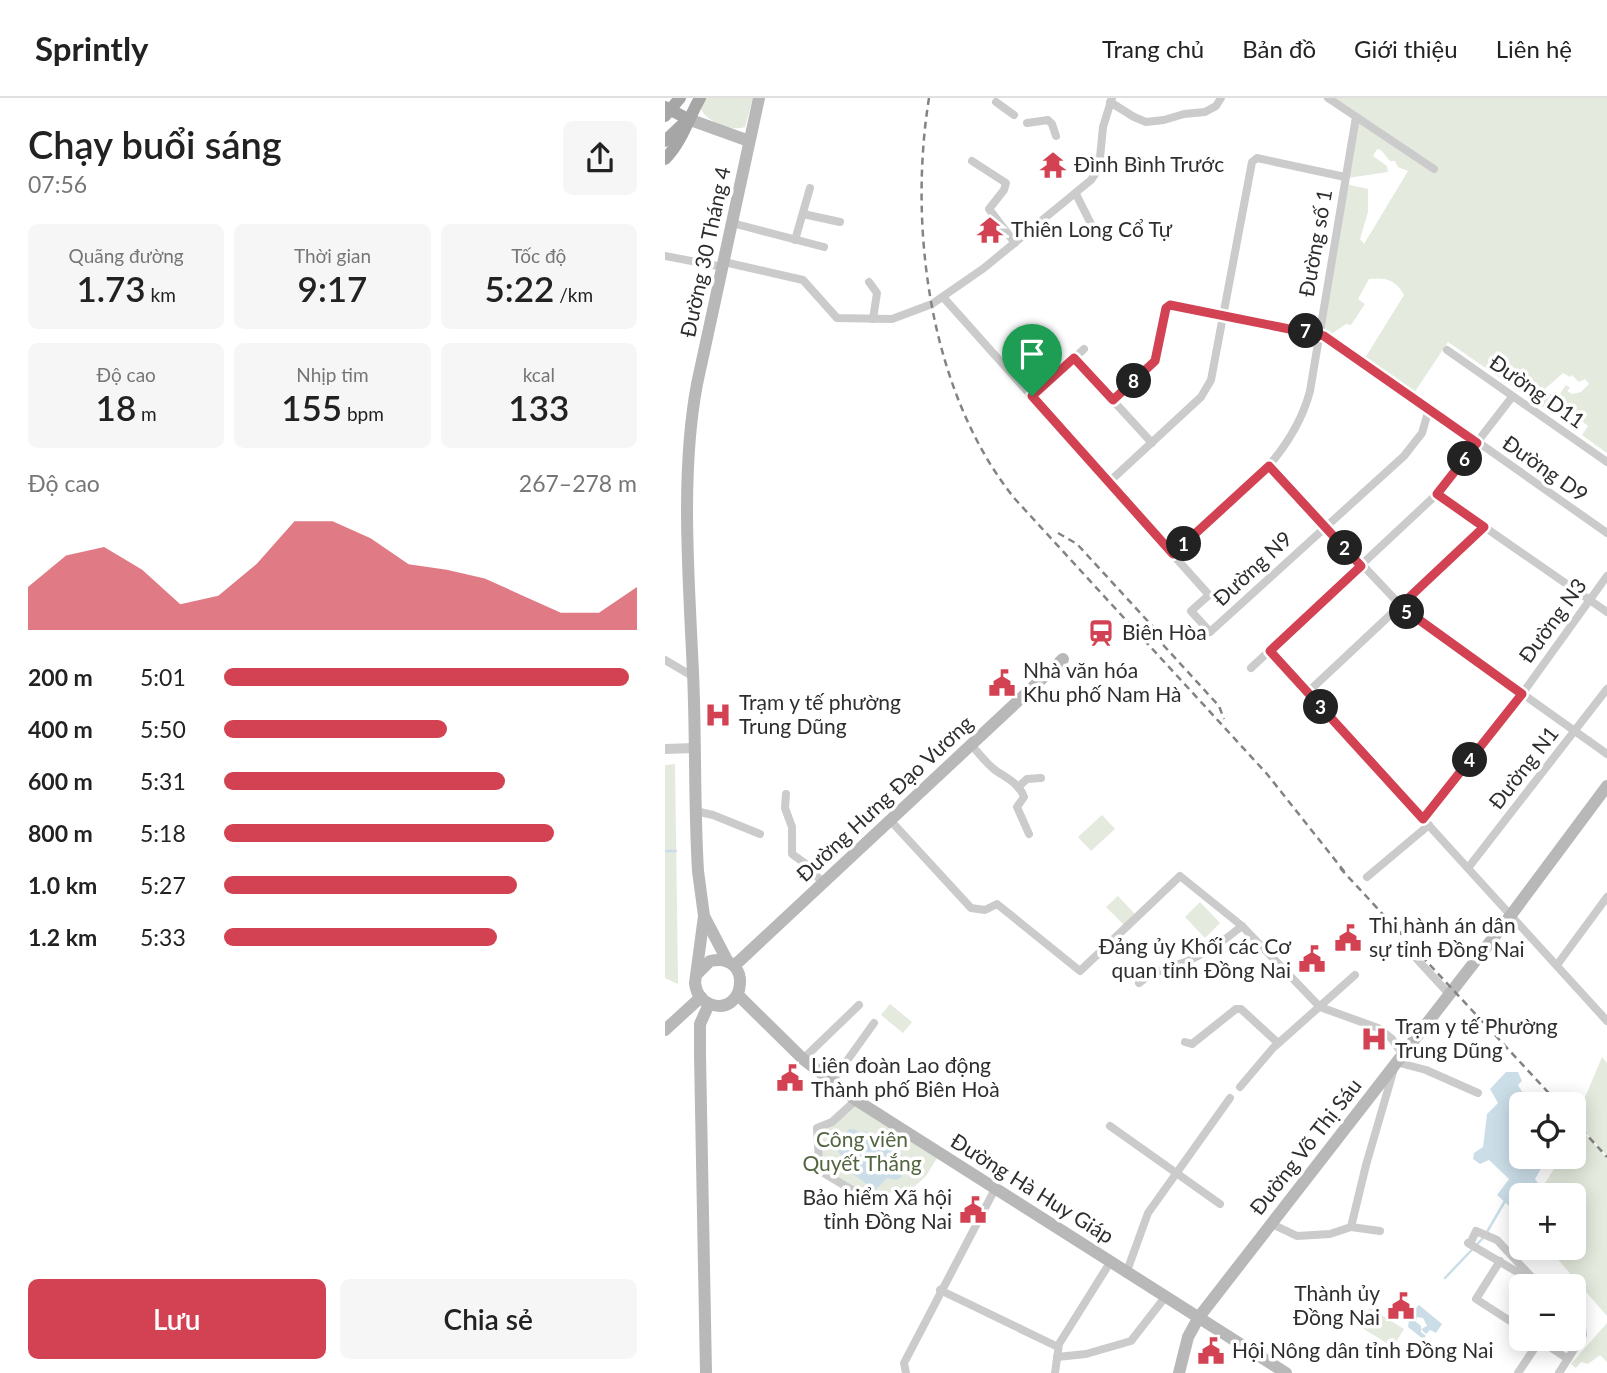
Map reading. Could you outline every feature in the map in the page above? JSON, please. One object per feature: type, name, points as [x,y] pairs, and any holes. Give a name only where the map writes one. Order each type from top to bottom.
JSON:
[{"type":"main road","points":[[680,98],[667,111],[688,119]]},
{"type":"main road","points":[[665,159],[679,143],[700,98]]},
{"type":"main road","name":"Đường 30 Tháng 4","points":[[698,973],[704,916],[698,871],[695,811],[689,523],[691,425],[697,384],[759,98]]},
{"type":"main road","points":[[665,141],[688,119]]},
{"type":"main road","name":"Đường 30 Tháng 4","points":[[688,119],[750,141]]},
{"type":"main road","name":"Đường Hưng Đạo Vương","points":[[731,964],[823,883],[1063,659]]},
{"type":"main road","name":"Đường Võ Thị Sáu","points":[[1179,1373],[1188,1337],[1199,1317],[1511,915],[1607,786]]},
{"type":"main road","name":"Đường 30 Tháng 4","points":[[704,916],[731,964]]},
{"type":"main road","points":[[665,1030],[705,1001],[724,1005],[738,995],[741,980],[731,964],[710,961],[698,973],[695,986],[705,1001],[700,1055],[706,1373]]},
{"type":"main road","name":"Đường Hà Huy Giáp","points":[[738,995],[831,1083],[1286,1373]]},
{"type":"street","points":[[665,256],[803,280],[837,318],[904,316],[943,297],[971,278],[1076,194],[1098,172],[1104,123],[1111,100],[1133,117],[1146,122],[1205,112],[1216,106],[1221,98]]},
{"type":"street","points":[[1328,98],[1434,169]]},
{"type":"street","points":[[997,100],[1014,115]]},
{"type":"street","name":"Đường số 1","points":[[1173,554],[1269,466],[1291,438],[1301,418],[1310,391],[1356,117]]},
{"type":"street","points":[[1027,123],[1048,120],[1056,136]]},
{"type":"street","points":[[1109,482],[1201,397],[1208,387],[1213,373],[1252,162],[1258,158],[1345,177]]},
{"type":"street","points":[[972,161],[1005,180],[1005,188],[989,209],[1015,243]]},
{"type":"street","points":[[795,240],[810,188]]},
{"type":"street","points":[[1076,194],[1092,226]]},
{"type":"street","points":[[803,214],[840,222]]},
{"type":"street","points":[[732,223],[824,247]]},
{"type":"street","points":[[869,282],[877,293],[873,319]]},
{"type":"street","points":[[943,297],[1173,554]]},
{"type":"street","name":"Đường D9","points":[[1113,400],[1155,361],[1166,308],[1170,305],[1318,334],[1343,347],[1607,533]]},
{"type":"street","points":[[1032,396],[1084,349]]},
{"type":"street","name":"Đường D11","points":[[1447,350],[1607,462]]},
{"type":"street","points":[[1074,358],[1152,443]]},
{"type":"street","points":[[1251,668],[1437,494],[1512,397]]},
{"type":"street","name":"Đường N9","points":[[1173,554],[1209,595],[1191,611],[1210,632],[1404,456],[1422,433],[1429,409]]},
{"type":"street","points":[[1269,466],[1400,606],[1607,754]]},
{"type":"street","points":[[1437,494],[1607,612]]},
{"type":"street","points":[[1308,692],[1484,527]]},
{"type":"street","name":"Đường N3","points":[[1367,877],[1426,822],[1607,576]]},
{"type":"street","points":[[1270,651],[1607,1020]]},
{"type":"street","points":[[665,660],[694,677]]},
{"type":"street","name":"Đường N1","points":[[1468,868],[1607,689]]},
{"type":"street","points":[[971,745],[996,771],[1024,794],[1017,807],[1029,834]]},
{"type":"street","points":[[665,749],[694,748]]},
{"type":"street","points":[[1018,787],[1027,779],[1041,778]]},
{"type":"street","points":[[786,794],[785,808],[792,827],[792,854],[806,864],[823,883]]},
{"type":"street","points":[[695,811],[713,815],[760,834]]},
{"type":"street","points":[[890,820],[971,908],[985,910],[997,904],[1080,971],[1181,876],[1242,926],[1320,1007],[1378,1028],[1392,1039],[1399,1058],[1366,1165],[1351,1227]]},
{"type":"street","points":[[1556,965],[1607,897]]},
{"type":"street","points":[[1139,983],[1148,974],[1213,949],[1242,926]]},
{"type":"street","points":[[1404,945],[1449,994]]},
{"type":"street","points":[[1240,1087],[1278,1043],[1355,975]]},
{"type":"street","points":[[803,1059],[859,1005]]},
{"type":"street","points":[[1185,1042],[1192,1044],[1236,1009],[1241,1009],[1278,1043]]},
{"type":"street","points":[[831,1083],[874,1023]]},
{"type":"street","points":[[1399,1058],[1478,1093]]},
{"type":"street","points":[[1126,1271],[1149,1213],[1230,1098]]},
{"type":"street","points":[[856,1100],[832,1122],[817,1128],[817,1139],[822,1172],[857,1193]]},
{"type":"street","points":[[1110,1126],[1220,1204]]},
{"type":"street","points":[[906,1373],[904,1363],[995,1189]]},
{"type":"street","points":[[1271,1223],[1297,1236],[1330,1234],[1351,1227],[1380,1231]]},
{"type":"street","points":[[1520,1274],[1468,1243],[1476,1231],[1497,1240],[1528,1274]]},
{"type":"street","points":[[1055,1373],[1058,1347],[1111,1261]]},
{"type":"street","points":[[1500,1261],[1476,1299],[1509,1320]]},
{"type":"street","points":[[940,1290],[1058,1347]]},
{"type":"street","points":[[1056,1357],[1086,1354],[1131,1341],[1165,1296]]},
{"type":"street","points":[[1518,1373],[1532,1351]]},
{"type":"street","points":[[1556,1351],[1568,1359]]},
{"type":"street","points":[[1559,1373],[1573,1351]]},
{"type":"green space","points":[[705,98],[753,98],[745,127],[733,128],[714,122],[701,109]]},
{"type":"green space","points":[[1332,98],[1607,98],[1607,453],[1582,435],[1588,426],[1556,400],[1566,385],[1570,388],[1567,391],[1572,394],[1581,392],[1589,384],[1585,379],[1579,382],[1572,375],[1570,377],[1563,373],[1545,389],[1553,396],[1545,409],[1448,342],[1414,393],[1365,358],[1404,295],[1398,286],[1390,281],[1369,279],[1358,299],[1365,304],[1351,325],[1346,324],[1330,335],[1321,332],[1346,184],[1368,189],[1368,212],[1360,239],[1364,244],[1408,171],[1398,167],[1395,161],[1390,161],[1377,149],[1373,156],[1387,166],[1388,172],[1348,178],[1358,116]]},
{"type":"green space","points":[[675,764],[678,984],[665,978],[665,765]]},
{"type":"green space","points":[[1102,815],[1115,829],[1091,851],[1078,837]]},
{"type":"green space","points":[[1118,896],[1135,914],[1124,925],[1106,907]]},
{"type":"green space","points":[[1200,902],[1220,923],[1205,938],[1185,917]]},
{"type":"green space","points":[[890,1004],[912,1022],[903,1033],[881,1015]]},
{"type":"green space","points":[[1602,1057],[1607,1063],[1607,1156],[1586,1133],[1586,1095]]},
{"type":"green space","name":"Công viên Quyết Thắng","points":[[854,1105],[937,1158],[926,1176],[914,1187],[884,1194],[865,1194],[822,1170],[819,1129]]},
{"type":"green space","points":[[1586,1135],[1607,1158],[1607,1316],[1586,1292],[1586,1274],[1571,1274],[1558,1260],[1586,1260],[1586,1183],[1545,1183],[1554,1169],[1586,1169]]},
{"type":"green space","points":[[1370,1308],[1404,1329],[1393,1347],[1359,1326]]},
{"type":"green space","points":[[1607,1323],[1607,1362],[1600,1355],[1588,1364],[1581,1362],[1576,1368],[1571,1364],[1582,1351],[1586,1351],[1586,1347]]},
{"type":"water","points":[[1506,1072],[1518,1072],[1522,1081],[1518,1085],[1522,1092],[1509,1092],[1509,1169],[1541,1169],[1535,1179],[1538,1183],[1509,1183],[1509,1206],[1497,1195],[1509,1179],[1489,1160],[1480,1164],[1473,1159],[1474,1153],[1483,1147],[1487,1114],[1498,1103],[1490,1089]]},
{"type":"water","points":[[849,1129],[860,1133],[866,1131],[882,1146],[900,1153],[904,1158],[899,1165],[902,1177],[896,1180],[887,1178],[875,1190],[842,1166],[845,1161],[838,1151],[837,1143]]},
{"type":"water","points":[[1419,1305],[1442,1324],[1436,1333],[1430,1330],[1426,1334],[1421,1329],[1426,1336],[1423,1339],[1408,1327],[1409,1320],[1414,1315],[1413,1311]],"holes":[[[1417,1317],[1423,1318],[1427,1326],[1421,1329],[1416,1322]]]},
{"type":"waterway","points":[[665,851],[676,851]]},
{"type":"waterway","points":[[1445,1278],[1484,1237],[1505,1201]]},
{"type":"railway","points":[[929,98],[923,149],[922,201],[932,308],[945,361],[963,410],[986,457],[1015,499],[1267,774],[1347,875]]},
{"type":"railway","points":[[1058,533],[1077,544],[1166,641]]},
{"type":"railway","points":[[1155,636],[1219,706],[1224,719]]},
{"type":"railway","points":[[1340,868],[1548,1092]]},
{"type":"railway","points":[[1586,1134],[1607,1157]]},
{"type":"place","name":"Đình Bình Trước","points":[[1053,165]]},
{"type":"place","name":"Thiên Long Cổ Tự","points":[[990,230]]},
{"type":"place","name":"Biên Hòa","points":[[1101,633]]},
{"type":"place","name":"Nhà văn hóa Khu phố Nam Hà","points":[[1002,683]]},
{"type":"place","name":"Trạm y tế phường Trung Dũng","points":[[718,715]]},
{"type":"place","name":"Thi hành án dân sự tỉnh Đồng Nai","points":[[1348,938]]},
{"type":"place","name":"Đảng ủy Khối các Cơ quan tỉnh Đồng Nai","points":[[1312,959]]},
{"type":"place","name":"Trạm y tế Phường Trung Dũng","points":[[1374,1039]]},
{"type":"place","name":"Liên đoàn Lao động Thành phố Biên Hoà","points":[[790,1078]]},
{"type":"place","name":"Bảo hiểm Xã hội tỉnh Đồng Nai","points":[[973,1210]]},
{"type":"place","name":"Thành ủy Đồng Nai","points":[[1401,1306]]},
{"type":"place","name":"Hội Nông dân tỉnh Đồng Nai","points":[[1211,1351]]},
{"type":"route","points":[[1170,305],[1324,336],[1477,443],[1437,494],[1484,527],[1400,606],[1522,694],[1423,819],[1270,651],[1361,566],[1269,466],[1173,554],[1032,396],[1074,358],[1113,400],[1155,361],[1166,308],[1170,305]]}]
